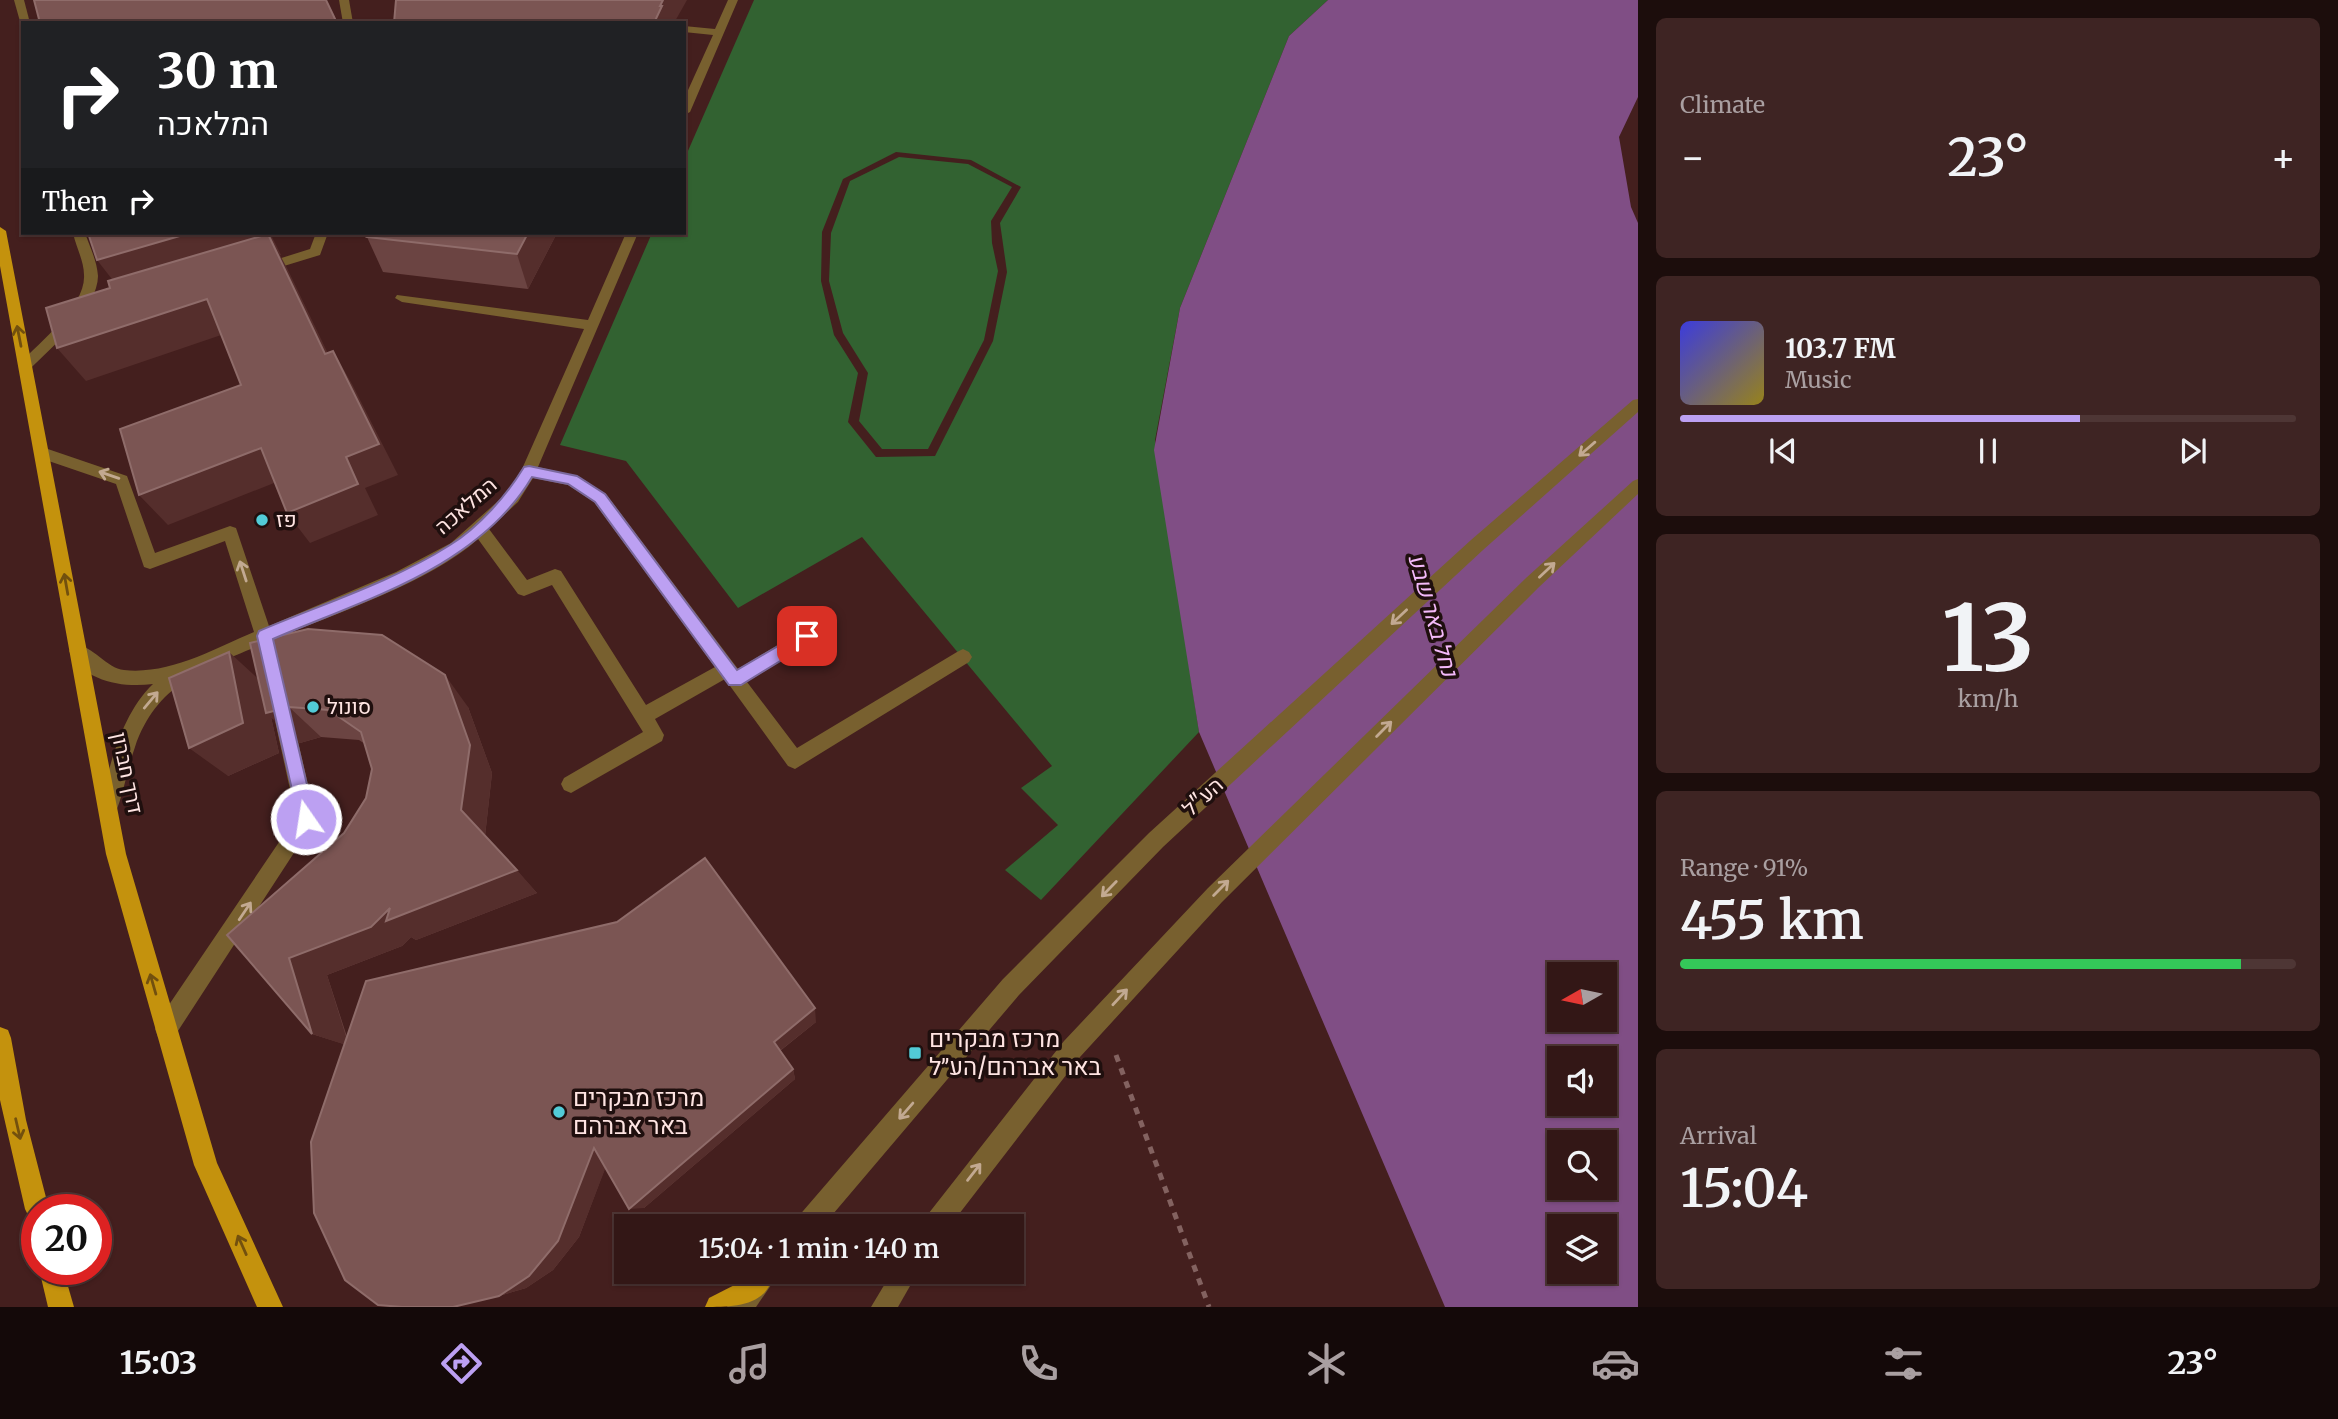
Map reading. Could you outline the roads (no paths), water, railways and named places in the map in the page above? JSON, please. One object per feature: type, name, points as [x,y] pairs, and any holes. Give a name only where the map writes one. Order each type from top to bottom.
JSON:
[{"type":"main road","name":"דרך חברון","points":[[0,231],[116,853],[206,1165],[270,1307]]},
{"type":"main road","points":[[0,1038],[15,1120],[33,1194]]},
{"type":"main road","points":[[718,1307],[754,1284]]},
{"type":"main road","points":[[55,1285],[61,1307]]},
{"type":"street","points":[[19,0],[24,21]]},
{"type":"street","points":[[344,0],[348,21]]},
{"type":"street","points":[[686,107],[733,0]]},
{"type":"street","points":[[686,29],[719,32]]},
{"type":"street","points":[[25,366],[88,292],[91,279],[80,235]]},
{"type":"street","points":[[250,272],[315,252],[321,235]]},
{"type":"street","name":"המלאכה","points":[[78,651],[106,673],[128,677],[153,676],[186,669],[401,577],[457,548],[512,498],[529,471],[631,235]]},
{"type":"street","points":[[402,298],[591,325]]},
{"type":"street","points":[[57,331],[83,323]]},
{"type":"street","name":"הע\"ל","points":[[817,1214],[1011,987],[1156,840],[1477,545],[1638,404]]},
{"type":"street","points":[[42,453],[122,480],[150,562],[230,532],[264,636],[306,819],[166,1028]]},
{"type":"street","points":[[529,471],[572,480],[600,498],[795,760],[963,657]]},
{"type":"street","points":[[944,1214],[997,1142],[1102,1017],[1174,938],[1532,583],[1638,485]]},
{"type":"street","points":[[480,529],[524,589],[555,576],[655,735],[571,784]]},
{"type":"street","points":[[643,716],[807,636]]},
{"type":"street","name":"המלאכה","points":[[108,808],[140,712],[155,694],[186,669]]},
{"type":"street","points":[[740,1307],[758,1284]]},
{"type":"street","points":[[884,1307],[898,1284]]},
{"type":"water","name":"נחל באר שבע","points":[[1328,0],[1638,0],[1638,97],[1619,137],[1631,207],[1638,223],[1638,1307],[1445,1307],[1199,732],[1154,450],[1180,308],[1289,36]]},
{"type":"place","name":"פז","points":[[262,520]]},
{"type":"place","name":"סונול","points":[[313,707]]},
{"type":"place","name":"מרכז מבקרים באר אברהם/הע״ל","points":[[915,1053]]},
{"type":"place","name":"מרכז מבקרים באר אברהם","points":[[559,1112]]}]
